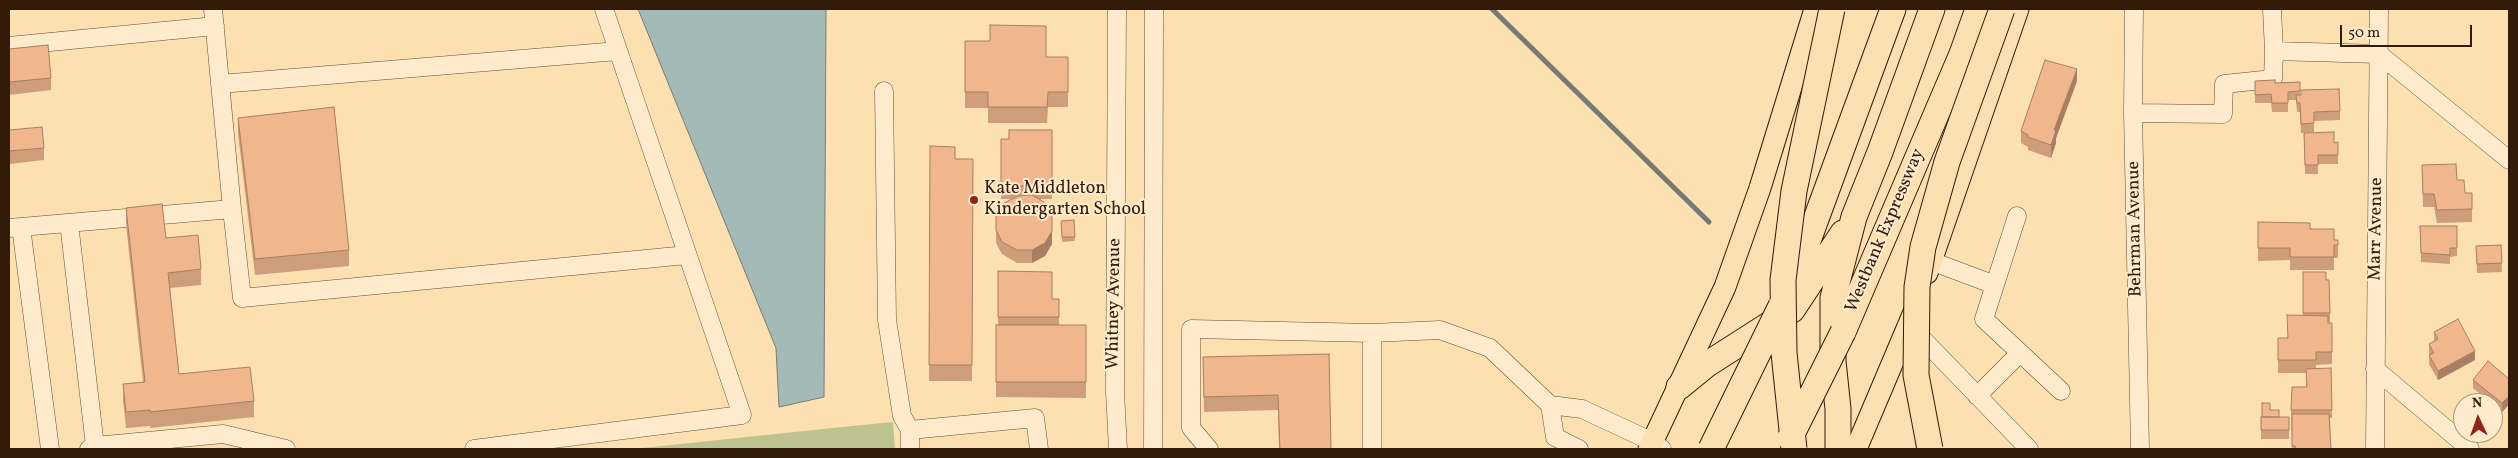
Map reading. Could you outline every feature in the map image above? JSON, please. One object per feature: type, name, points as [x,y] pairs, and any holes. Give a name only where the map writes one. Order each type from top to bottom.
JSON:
[{"type":"highway","points":[[1794,449],[1784,353],[1783,280],[1794,191],[1832,9]]},
{"type":"highway","points":[[1858,106],[1879,9]]},
{"type":"highway","points":[[1711,449],[1794,279],[1893,9]]},
{"type":"highway","points":[[1838,449],[1838,409],[1833,361],[1833,298],[1854,217],[1880,152],[1932,9]]},
{"type":"highway","name":"Westbank Expressway","points":[[1785,449],[1843,332],[1962,54],[1978,9]]},
{"type":"highway","points":[[1930,449],[1916,375],[1917,287],[1923,247],[1947,162],[2002,9]]},
{"type":"highway","points":[[1679,386],[1706,366],[1792,310],[1854,217]]},
{"type":"main road","points":[[1655,447],[1679,386],[1725,288],[1760,188],[1815,9]]},
{"type":"main road","points":[[1856,449],[1910,326],[2018,9]]},
{"type":"street","points":[[474,449],[742,415],[604,9]]},
{"type":"street","name":"Whitney Avenue","points":[[1117,9],[1115,392],[1118,449]]},
{"type":"street","points":[[1153,449],[1154,9]]},
{"type":"street","name":"Behrman Avenue","points":[[2134,9],[2133,113],[2140,449]]},
{"type":"street","points":[[2133,113],[2223,114],[2224,84],[2273,79],[2272,9]]},
{"type":"street","name":"Marr Avenue","points":[[2375,449],[2379,9]]},
{"type":"street","points":[[9,46],[214,17],[242,298],[687,255]]},
{"type":"street","points":[[220,84],[618,51]]},
{"type":"street","points":[[2274,51],[2380,54],[2509,160]]},
{"type":"street","points":[[884,91],[887,320],[902,416],[910,430],[910,449]]},
{"type":"street","points":[[50,449],[17,259],[15,228],[232,209]]},
{"type":"street","points":[[2017,216],[1984,320],[2061,391]]},
{"type":"street","points":[[69,223],[92,448],[223,434],[286,449]]},
{"type":"street","points":[[1931,261],[1995,285]]},
{"type":"street","points":[[1910,326],[2029,449]]},
{"type":"street","points":[[1209,449],[1191,428],[1191,329],[1372,333],[1440,330],[1490,348],[1550,405],[1582,409],[1655,447]]},
{"type":"street","points":[[1372,333],[1372,449]]},
{"type":"street","points":[[1978,396],[2020,353]]},
{"type":"street","points":[[2375,369],[2470,449]]},
{"type":"street","points":[[1550,405],[1555,436],[1578,449]]},
{"type":"street","points":[[910,430],[1035,418],[1038,449]]},
{"type":"green space","points":[[893,422],[895,449],[633,449],[852,426]]},
{"type":"water","points":[[638,9],[826,9],[824,397],[779,407],[776,348]]},
{"type":"building","points":[[990,25],[1046,26],[1046,57],[1068,57],[1068,92],[1048,92],[1047,107],[988,107],[988,92],[965,92],[965,41],[990,41]]},
{"type":"building","points":[[48,45],[51,78],[9,82],[9,49]]},
{"type":"building","points":[[2045,60],[2077,69],[2054,130],[2056,130],[2051,145],[2028,137],[2028,135],[2021,131]]},
{"type":"building","points":[[2275,80],[2275,83],[2300,82],[2300,91],[2288,92],[2288,103],[2272,103],[2271,94],[2255,95],[2255,81]]},
{"type":"building","points":[[2339,89],[2340,111],[2314,112],[2314,123],[2301,124],[2300,103],[2297,103],[2296,95],[2301,95],[2301,90]]},
{"type":"building","points":[[334,107],[349,250],[255,259],[238,118]]},
{"type":"building","points":[[42,127],[44,148],[9,151],[9,130]]},
{"type":"building","points":[[1009,130],[1052,130],[1052,186],[1001,186],[1001,139],[1009,139]]},
{"type":"building","points":[[2334,132],[2334,143],[2338,142],[2338,155],[2318,155],[2318,165],[2305,165],[2304,133]]},
{"type":"building","points":[[930,146],[955,147],[955,159],[973,159],[972,365],[929,365]]},
{"type":"building","points":[[2456,164],[2457,180],[2464,180],[2465,193],[2472,193],[2472,209],[2437,210],[2434,194],[2423,194],[2422,165]]},
{"type":"building","points":[[1032,195],[1044,202],[1052,216],[1052,231],[1045,243],[1032,250],[1017,250],[1002,242],[996,230],[996,217],[1004,203],[1018,196]]},
{"type":"building","points":[[162,204],[166,238],[198,235],[201,269],[168,273],[179,374],[250,367],[254,401],[150,412],[150,410],[126,412],[123,384],[145,382],[126,208]]},
{"type":"building","points":[[1074,220],[1075,237],[1062,237],[1061,221]]},
{"type":"building","points":[[2258,222],[2310,223],[2310,229],[2334,229],[2334,240],[2338,240],[2338,245],[2334,245],[2334,257],[2290,257],[2290,248],[2258,248]]},
{"type":"building","points":[[2420,226],[2457,226],[2457,248],[2450,248],[2450,255],[2421,253]]},
{"type":"building","points":[[2501,245],[2502,263],[2477,264],[2476,246]]},
{"type":"building","points":[[998,271],[1052,272],[1052,299],[1059,299],[1059,317],[998,317]]},
{"type":"building","points":[[2303,272],[2326,272],[2326,280],[2329,280],[2330,313],[2303,313]]},
{"type":"building","points":[[2287,315],[2328,316],[2328,323],[2332,323],[2332,352],[2316,352],[2316,360],[2278,360],[2278,338],[2288,338]]},
{"type":"building","points":[[2458,319],[2475,351],[2438,371],[2429,355],[2434,353],[2429,344],[2438,339],[2434,332]]},
{"type":"building","points":[[996,325],[1086,325],[1086,382],[996,382]]},
{"type":"building","points":[[1329,354],[1331,449],[1280,449],[1278,395],[1204,397],[1203,357]]},
{"type":"building","points":[[2488,361],[2509,379],[2509,396],[2503,402],[2503,393],[2489,393],[2473,380]]},
{"type":"building","points":[[2331,368],[2332,410],[2291,410],[2292,387],[2307,387],[2306,369]]},
{"type":"building","points":[[2262,403],[2270,403],[2270,410],[2279,410],[2279,417],[2262,417]]},
{"type":"building","points":[[2292,414],[2329,414],[2331,449],[2296,449],[2295,446],[2292,446]]},
{"type":"building","points":[[2261,417],[2289,417],[2289,430],[2261,430]]},
{"type":"waterway","points":[[1492,9],[1709,222]]},
{"type":"place","name":"Kate Middleton Kindergarten School","points":[[974,200]]}]
